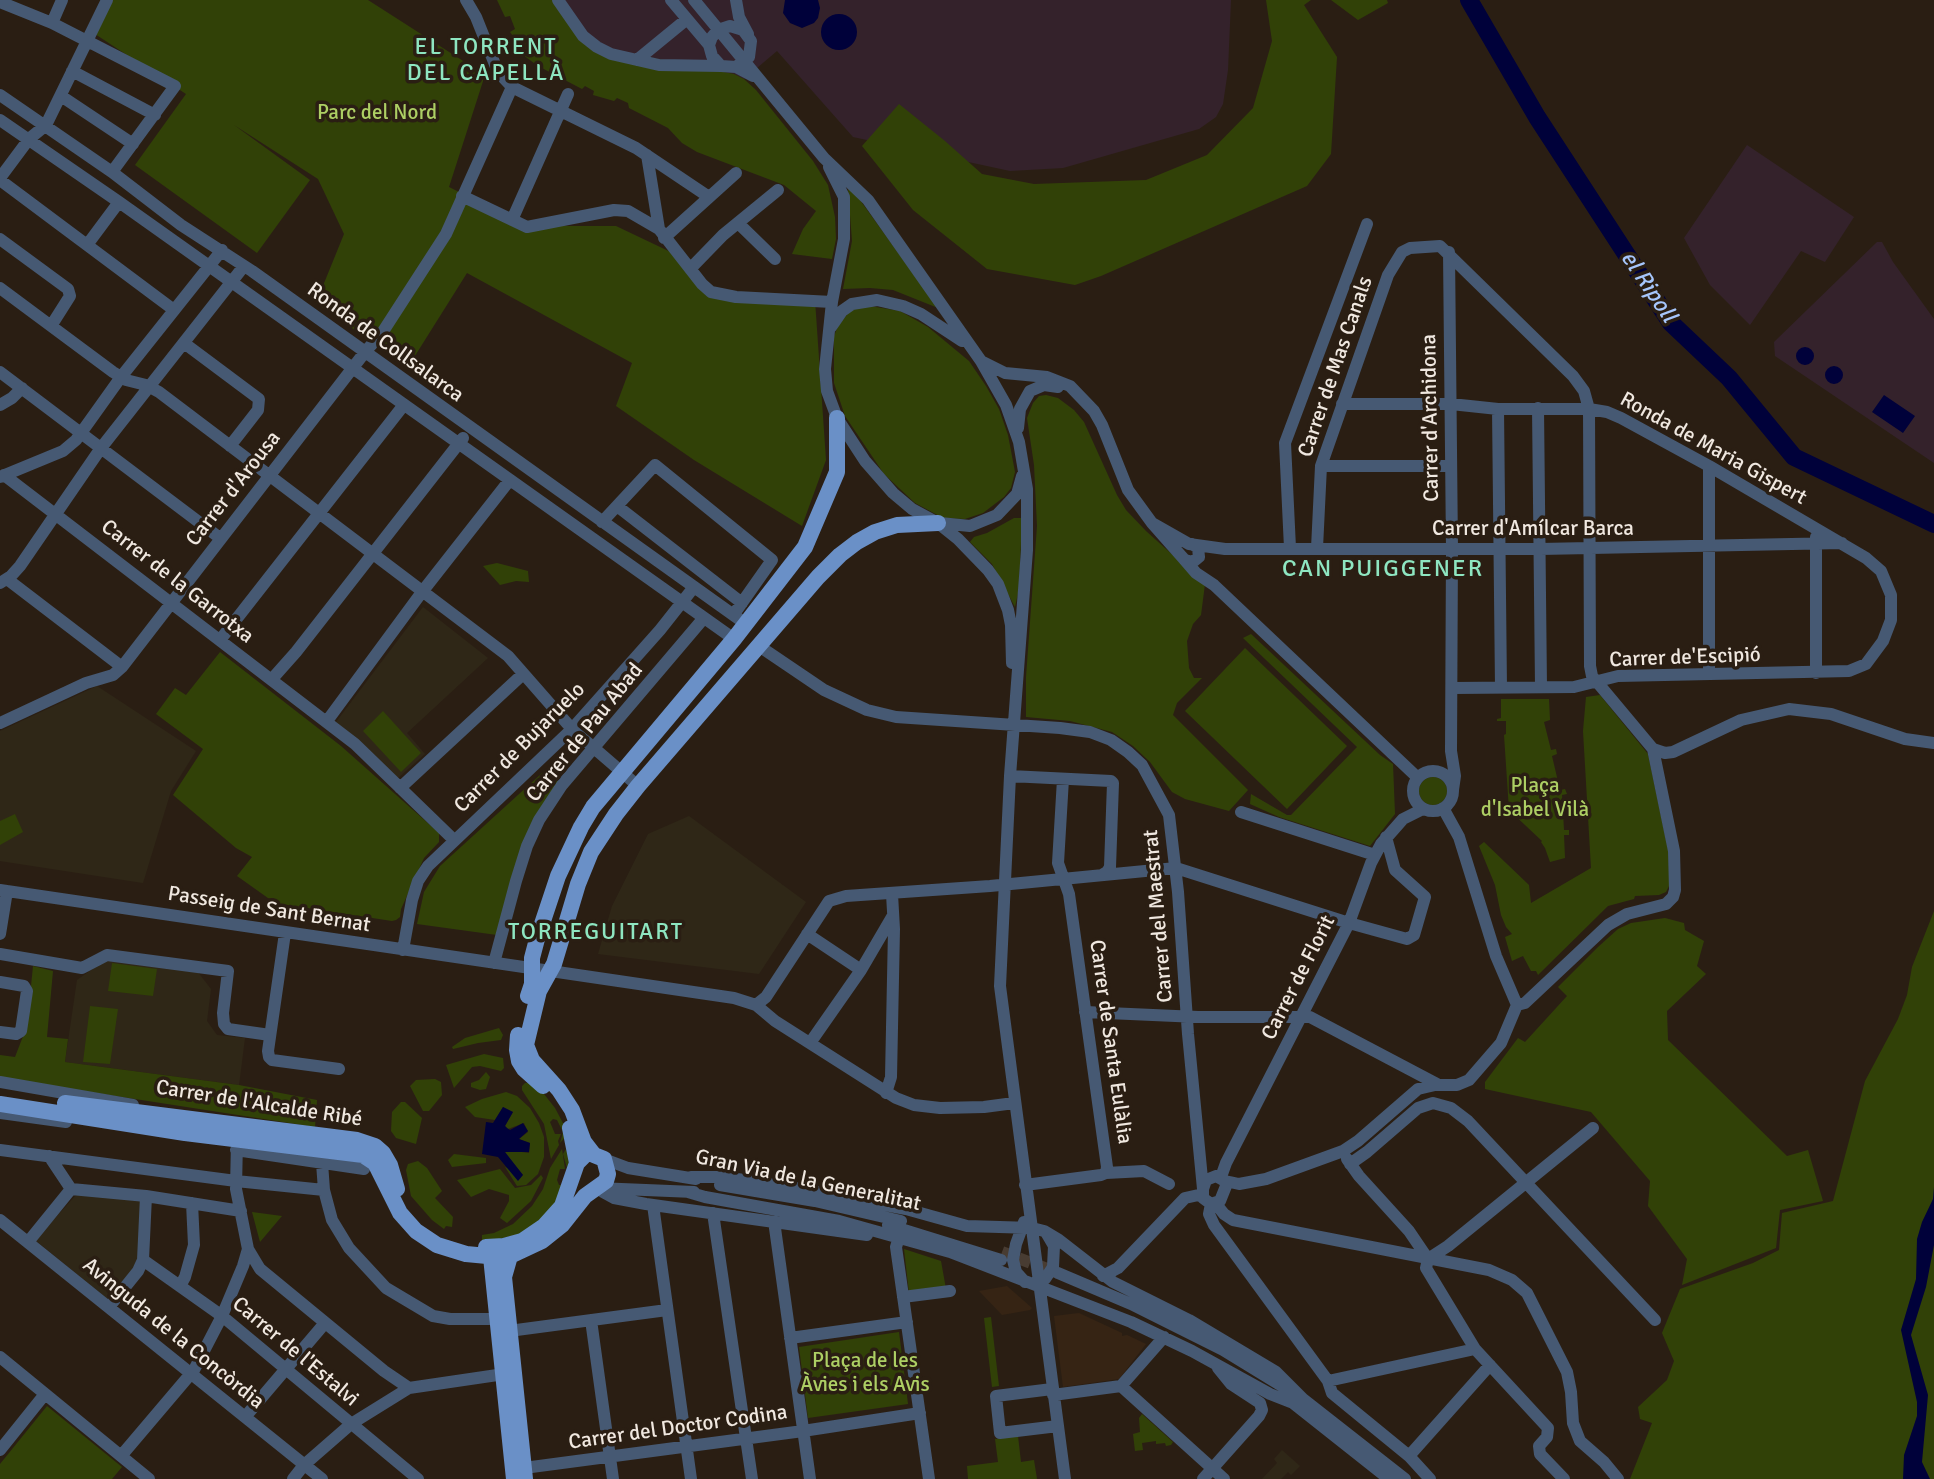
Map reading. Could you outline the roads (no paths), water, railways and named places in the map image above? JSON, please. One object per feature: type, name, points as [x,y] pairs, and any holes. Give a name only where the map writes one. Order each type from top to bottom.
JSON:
[{"type":"main road","points":[[597,1188],[585,1185],[580,1180],[570,1130],[560,1107],[544,1086],[524,1069],[517,1051],[517,1036],[532,984],[531,967],[536,943],[564,861],[586,817],[734,639],[740,619],[772,592],[805,547],[837,472],[837,418]]},
{"type":"main road","points":[[0,1097],[370,1158],[379,1170],[392,1201],[408,1222],[426,1239],[448,1249],[491,1257],[507,1251],[524,1251],[552,1234],[585,1196],[606,1181],[608,1174],[599,1157],[584,1143],[565,1097],[529,1055],[527,1038],[539,991],[551,970],[591,852],[615,814],[638,786],[818,577],[857,542],[875,532],[897,525],[938,523]]},
{"type":"main road","points":[[740,619],[757,632],[759,646]]},
{"type":"main road","points":[[734,639],[747,649],[759,646]]},
{"type":"main road","points":[[0,1104],[185,1133],[238,1138]]},
{"type":"main road","name":"Carrer de l'Alcalde Ribé","points":[[238,1138],[348,1138],[375,1146],[390,1165],[404,1202],[422,1224],[441,1237],[460,1244],[507,1251],[544,1226],[562,1206],[576,1166]]},
{"type":"main road","points":[[576,1166],[585,1156],[599,1157]]},
{"type":"main road","points":[[507,1251],[504,1277],[509,1331],[508,1373]]},
{"type":"main road","points":[[491,1257],[496,1319],[508,1373],[521,1475]]},
{"type":"street","points":[[51,23],[62,0]]},
{"type":"street","points":[[107,0],[46,125],[29,139],[0,179],[174,310]]},
{"type":"street","points":[[466,0],[476,17],[498,72],[512,87],[647,155],[709,197]]},
{"type":"street","points":[[558,0],[583,36],[611,54],[659,65],[741,65]]},
{"type":"street","points":[[671,0],[709,45],[712,56],[722,66]]},
{"type":"street","points":[[709,45],[712,37],[724,28],[736,0]]},
{"type":"street","points":[[736,0],[739,17],[759,65],[760,80]]},
{"type":"street","points":[[698,1],[724,28],[741,65],[760,80],[824,158],[868,200],[981,361],[1006,405],[1019,442]]},
{"type":"street","points":[[0,2],[51,23],[176,86],[113,172]]},
{"type":"street","points":[[637,60],[687,19]]},
{"type":"street","points":[[724,28],[743,30],[750,39],[752,50],[741,65]]},
{"type":"street","points":[[72,71],[155,115]]},
{"type":"street","name":"Carrer d'Arousa","points":[[122,667],[170,601],[382,333],[446,234],[512,87]]},
{"type":"street","points":[[512,220],[568,94]]},
{"type":"street","name":"Ronda de Collsalarca","points":[[0,95],[113,172],[181,225],[222,250],[740,619]]},
{"type":"street","points":[[61,96],[133,144]]},
{"type":"street","name":"Ronda de Collsalarca","points":[[0,120],[209,265],[403,406],[734,639]]},
{"type":"street","points":[[647,155],[661,234]]},
{"type":"street","points":[[824,158],[844,197],[844,239],[828,330],[825,369],[827,391],[837,418],[865,461],[893,493],[912,509],[938,523],[988,570],[1005,600],[1011,625],[1014,710]]},
{"type":"street","points":[[661,234],[736,173]]},
{"type":"street","points":[[690,270],[737,223],[778,190]]},
{"type":"street","points":[[462,197],[527,226],[620,210],[628,212],[661,234],[702,285],[712,292],[721,295],[832,302]]},
{"type":"street","points":[[87,245],[119,202]]},
{"type":"street","points":[[737,223],[775,259]]},
{"type":"street","points":[[1290,548],[1285,443],[1367,224]]},
{"type":"street","points":[[0,239],[68,289],[70,296],[51,326]]},
{"type":"street","name":"Carrer de Mas Canals","points":[[1317,548],[1321,466],[1388,275],[1395,260],[1410,248],[1440,246],[1449,252]]},
{"type":"street","points":[[2,476],[63,451],[81,433],[121,377],[222,250]]},
{"type":"street","name":"Carrer d'Archidona","points":[[1449,252],[1453,688],[1451,751],[1455,776],[1453,790]]},
{"type":"street","name":"Ronda de Maria Gispert","points":[[1449,252],[1580,385],[1587,399],[1588,409],[1621,418],[1709,466],[1874,563],[1881,571],[1891,595],[1891,620]]},
{"type":"street","points":[[0,723],[86,683],[113,675],[122,667],[3,581],[20,566],[101,448],[244,266]]},
{"type":"street","points":[[0,288],[121,377],[149,387],[508,656],[572,729],[638,786]]},
{"type":"street","points":[[828,330],[842,311],[852,304],[877,300],[903,306],[921,314],[968,345]]},
{"type":"street","points":[[184,343],[256,395],[258,410],[230,446]]},
{"type":"street","points":[[981,361],[1005,373],[1056,379],[1074,391],[1094,411],[1102,425],[1128,490],[1152,523],[1196,573],[1214,585],[1418,778]]},
{"type":"street","points":[[0,372],[220,538]]},
{"type":"street","points":[[1035,1285],[1016,1272],[1013,1260],[1027,1229],[1035,1224],[1029,1205],[1014,1102],[999,974],[1014,710],[1027,551],[1027,489],[1019,442],[1020,409],[1030,391],[1044,386],[1074,391]]},
{"type":"street","points":[[0,405],[22,388]]},
{"type":"street","points":[[1208,1198],[1210,1177],[1239,1184],[1266,1179],[1343,1151],[1412,1094],[1426,1087],[1457,1085],[1469,1080],[1501,1043],[1520,997],[1547,983],[1608,925],[1627,914],[1669,902],[1674,897],[1675,862],[1653,749],[1598,682],[1590,666],[1588,409],[1498,409],[1451,404],[1342,404]]},
{"type":"street","points":[[220,640],[403,406]]},
{"type":"street","points":[[1538,408],[1537,539],[1540,549],[1541,687]]},
{"type":"street","points":[[1498,409],[1501,688]]},
{"type":"street","points":[[272,679],[284,668],[470,429]]},
{"type":"street","points":[[602,522],[655,465],[772,560],[742,603],[740,619]]},
{"type":"street","points":[[1321,466],[1451,466]]},
{"type":"street","points":[[1709,466],[1709,674]]},
{"type":"street","points":[[938,523],[970,526],[997,514],[1017,494],[1023,469]]},
{"type":"street","name":"Carrer de la Garrotxa","points":[[2,476],[56,513],[327,721],[355,744],[454,840]]},
{"type":"street","points":[[327,721],[422,592],[509,481]]},
{"type":"street","points":[[546,507],[558,491]]},
{"type":"street","points":[[617,506],[742,603]]},
{"type":"street","points":[[1152,523],[1195,549],[1214,585]]},
{"type":"street","points":[[1816,528],[1816,673]]},
{"type":"street","name":"Carrer d'Amílcar Barca","points":[[1195,549],[1540,549],[1843,543]]},
{"type":"street","points":[[1183,558],[1193,562],[1195,549]]},
{"type":"street","name":"Carrer de Bujaruelo","points":[[403,950],[412,900],[418,881],[428,866],[572,729],[694,587]]},
{"type":"street","name":"Carrer de Pau Abad","points":[[494,963],[527,846],[539,820],[562,785],[703,619]]},
{"type":"street","name":"Carrer de'Escipió","points":[[1453,688],[1582,686],[1618,676],[1849,671],[1866,664],[1883,641],[1891,620]]},
{"type":"street","name":"Carrer del Maestrat","points":[[759,646],[824,690],[867,710],[897,717],[1090,732],[1111,740],[1142,765],[1155,785],[1169,816],[1192,1016],[1209,1214],[1214,1225],[1328,1381],[1337,1399],[1409,1456],[1430,1479]]},
{"type":"street","points":[[400,788],[523,674]]},
{"type":"street","points":[[1653,749],[1665,753],[1674,752],[1741,720],[1789,709],[1831,714],[1905,739],[1934,743]]},
{"type":"street","points":[[1436,771],[1451,751]]},
{"type":"street","points":[[1429,771],[1436,771],[1447,777],[1453,790],[1451,800],[1437,811],[1423,809],[1415,800],[1413,789],[1418,778],[1429,771]]},
{"type":"street","points":[[1010,776],[1113,783],[1110,867],[1102,875]]},
{"type":"street","name":"Carrer de Santa Eulàlia","points":[[1026,1185],[1106,1173],[1107,1159],[1069,894],[1058,863],[1063,779]]},
{"type":"street","points":[[1443,808],[1460,837],[1505,978],[1520,997]]},
{"type":"street","name":"Carrer de Florit","points":[[1208,1198],[1224,1195],[1226,1163],[1349,923],[1375,855],[1386,837],[1408,814],[1423,809]]},
{"type":"street","points":[[1241,813],[1375,855]]},
{"type":"street","points":[[1014,1102],[984,1107],[940,1108],[915,1105],[886,1093],[775,1021],[757,1005],[766,997],[829,901],[834,898],[1175,868],[1406,939],[1414,935],[1425,897],[1395,870],[1386,837]]},
{"type":"street","points":[[0,934],[3,891]]},
{"type":"street","name":"Passeig de Sant Bernat","points":[[3,891],[720,995],[757,1005]]},
{"type":"street","points":[[886,1093],[891,1077],[892,894]]},
{"type":"street","points":[[810,1043],[861,970],[893,915]]},
{"type":"street","points":[[285,933],[268,1051],[272,1060],[340,1069]]},
{"type":"street","points":[[807,934],[861,970]]},
{"type":"street","points":[[0,954],[82,968],[107,955],[229,971],[223,1024],[228,1029],[270,1035]]},
{"type":"street","points":[[0,982],[24,986],[27,991],[21,1031],[16,1034],[0,1032]]},
{"type":"street","points":[[1086,1012],[1310,1017],[1439,1085]]},
{"type":"street","name":"Carrer de l'Alcalde Ribé","points":[[0,1082],[85,1096],[238,1138]]},
{"type":"street","points":[[1350,1164],[1418,1108],[1433,1103],[1461,1114],[1655,1320]]},
{"type":"street","points":[[0,1113],[185,1133]]},
{"type":"street","points":[[1564,1479],[1540,1454],[1539,1446],[1547,1437],[1548,1428],[1475,1349],[1426,1268],[1428,1259],[1448,1246],[1593,1128]]},
{"type":"street","points":[[364,1169],[322,1163],[238,1138],[236,1181],[241,1211],[248,1249],[260,1269],[409,1388]]},
{"type":"street","points":[[0,1150],[324,1190]]},
{"type":"street","points":[[1343,1151],[1350,1164],[1409,1231],[1428,1259]]},
{"type":"street","points":[[49,1156],[71,1189]]},
{"type":"street","name":"Gran Via de la Generalitat","points":[[597,1188],[721,1194],[812,1208],[1001,1256],[951,1235],[885,1217],[815,1201],[709,1183],[691,1177],[628,1168],[599,1157]]},
{"type":"street","points":[[322,1163],[324,1190],[332,1220],[349,1248],[386,1288],[433,1316],[462,1320],[496,1319]]},
{"type":"street","points":[[1106,1173],[1143,1171],[1169,1184]]},
{"type":"street","points":[[691,1177],[724,1177],[802,1188],[870,1201],[967,1226],[1027,1229],[1059,1240],[1103,1276],[1242,1350],[1276,1372],[1298,1401],[1389,1479]]},
{"type":"street","points":[[597,1188],[614,1198],[653,1205],[862,1235],[879,1231]]},
{"type":"street","points":[[71,1189],[146,1196],[241,1211]]},
{"type":"street","points":[[28,1242],[71,1189]]},
{"type":"street","points":[[688,1192],[879,1231],[950,1252],[1035,1285],[1056,1282],[1199,1338],[1396,1464],[1415,1479]]},
{"type":"street","points":[[109,1307],[138,1271],[143,1260],[146,1196]]},
{"type":"street","points":[[1103,1276],[1118,1268],[1185,1198],[1208,1198],[1233,1220],[1489,1270],[1512,1280],[1527,1293],[1567,1372],[1573,1423],[1580,1441],[1604,1462],[1618,1479]]},
{"type":"street","points":[[180,1286],[194,1245],[191,1203]]},
{"type":"street","points":[[653,1205],[691,1479]]},
{"type":"street","points":[[1029,1205],[1026,1220],[1034,1294],[1043,1314],[1065,1479]]},
{"type":"street","points":[[713,1213],[752,1479]]},
{"type":"street","points":[[774,1221],[810,1479]]},
{"type":"street","name":"Avinguda de la Concòrdia","points":[[1,1223],[322,1479]]},
{"type":"street","points":[[1027,1229],[1052,1240],[1055,1260],[1050,1275],[1035,1285]]},
{"type":"street","points":[[899,1237],[896,1247],[929,1479]]},
{"type":"street","points":[[121,1456],[191,1374],[222,1316],[248,1249]]},
{"type":"street","name":"Carrer de l'Estalvi","points":[[143,1260],[222,1316],[418,1479]]},
{"type":"street","points":[[1056,1282],[1088,1304],[1164,1337],[1281,1399],[1298,1401]]},
{"type":"street","points":[[1043,1314],[1056,1282]]},
{"type":"street","points":[[904,1297],[950,1291]]},
{"type":"street","points":[[509,1331],[667,1310]]},
{"type":"street","points":[[591,1320],[613,1479]]},
{"type":"street","points":[[245,1417],[325,1322]]},
{"type":"street","points":[[790,1338],[907,1322]]},
{"type":"street","points":[[1058,1426],[1000,1433],[996,1396],[1121,1386],[1164,1337]]},
{"type":"street","points":[[1328,1381],[1475,1349]]},
{"type":"street","points":[[0,1357],[149,1479]]},
{"type":"street","points":[[1203,1479],[1262,1410],[1260,1403],[1231,1384],[1215,1364]]},
{"type":"street","points":[[1409,1456],[1490,1365]]},
{"type":"street","points":[[293,1479],[304,1465],[351,1424],[409,1388],[508,1373]]},
{"type":"street","points":[[1121,1386],[1224,1479]]},
{"type":"street","points":[[0,1450],[45,1394]]},
{"type":"street","name":"Carrer del Doctor Codina","points":[[521,1475],[610,1457],[803,1432],[919,1413]]},
{"type":"street","points":[[1346,1433],[1405,1479]]},
{"type":"street","points":[[1365,1459],[1381,1479]]},
{"type":"waterway","name":"el Ripoll","points":[[1469,0],[1537,117],[1671,323],[1729,378],[1794,457],[1934,524]]},
{"type":"tunnel","points":[[1002,1252],[1058,1273]]},
{"type":"district","name":"EL TORRENT DEL CAPELLÀ","points":[[486,61]]},
{"type":"district","name":"CAN PUIGGENER","points":[[1383,570]]},
{"type":"district","name":"TORREGUITART","points":[[596,933]]},
{"type":"park label","name":"Parc del Nord","points":[[377,113]]},
{"type":"park label","name":"Plaça d'Isabel Vilà","points":[[1535,798]]},
{"type":"park label","name":"Plaça de les Àvies i els Avis","points":[[865,1373]]}]
